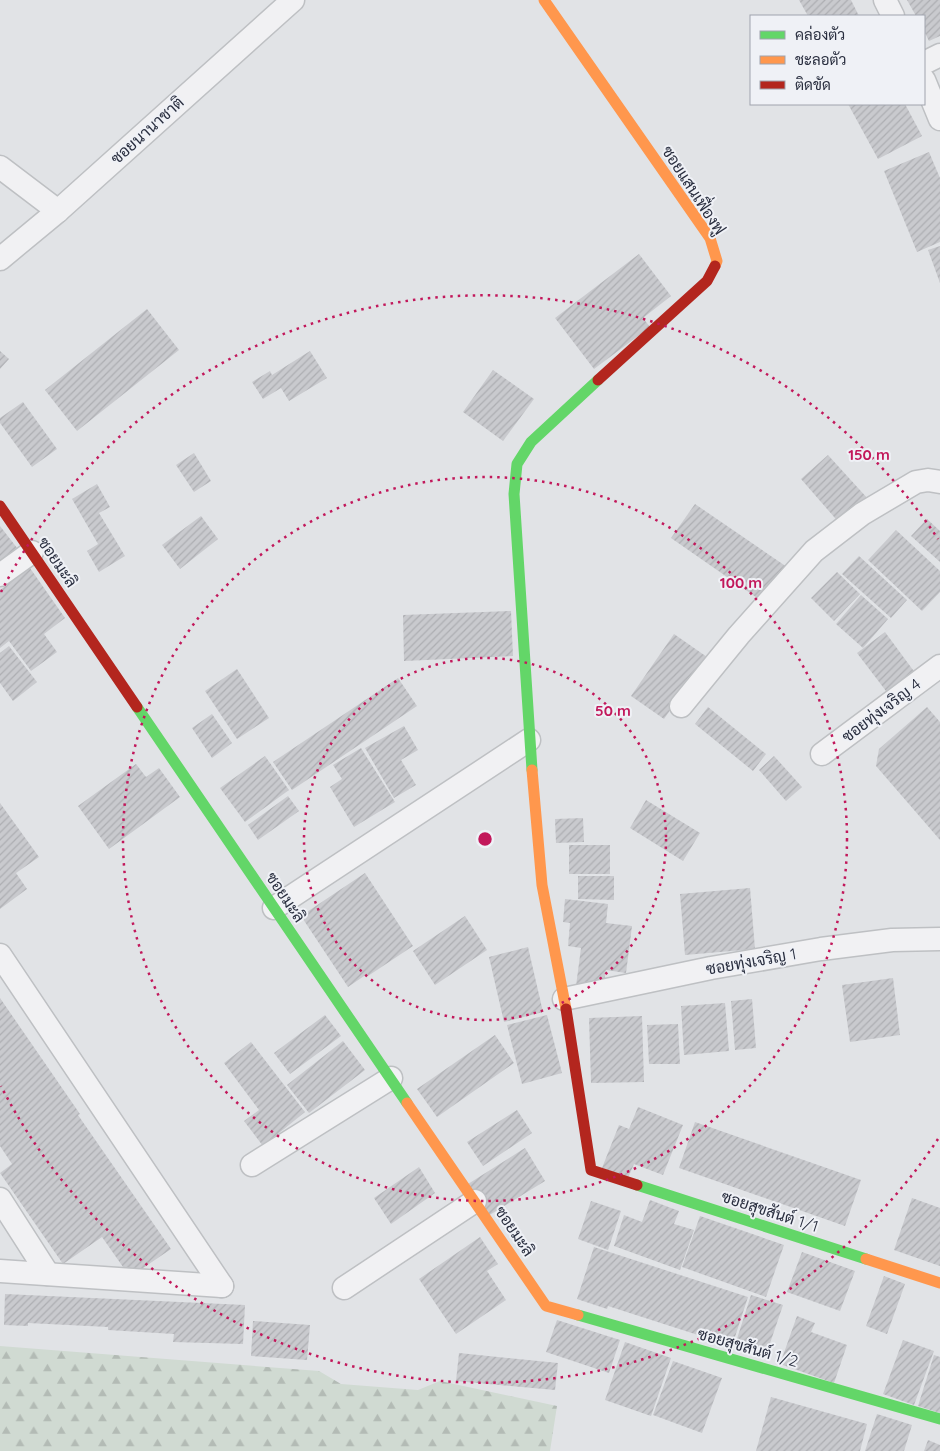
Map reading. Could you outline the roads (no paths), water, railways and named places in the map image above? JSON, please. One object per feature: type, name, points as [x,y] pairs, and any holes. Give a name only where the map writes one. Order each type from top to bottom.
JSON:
[{"type":"street","name":"ซอยนานาชาติ","points":[[0,259],[58,210],[293,0]]},
{"type":"street","name":"ซอยแสนเฟื่องฟู","points":[[529,740],[514,494],[517,464],[531,442],[707,281],[718,261],[710,238],[544,0]]},
{"type":"street","points":[[885,0],[892,15]]},
{"type":"street","points":[[925,62],[940,55]]},
{"type":"street","points":[[925,82],[940,119]]},
{"type":"street","points":[[0,167],[58,210]]},
{"type":"street","points":[[680,706],[739,635],[814,551],[862,514],[916,482],[928,480],[940,482]]},
{"type":"street","name":"ซอยมะลิ","points":[[0,506],[546,1306]]},
{"type":"street","points":[[0,575],[32,552]]},
{"type":"street","name":"ซอยทุ่งเจริญ 4","points":[[822,754],[940,666]]},
{"type":"street","points":[[274,908],[529,740],[542,885],[564,999]]},
{"type":"street","name":"ซอยทุ่งเจริญ 1","points":[[564,999],[712,968],[821,948],[892,940],[940,939]]},
{"type":"street","points":[[0,955],[222,1286],[0,1271]]},
{"type":"street","name":"ซอยสุขสันต์ 1/1","points":[[564,999],[591,1170],[940,1283]]},
{"type":"street","points":[[252,1165],[392,1078]]},
{"type":"street","points":[[0,1199],[48,1274]]},
{"type":"street","points":[[344,1288],[475,1201]]},
{"type":"street","name":"ซอยสุขสันต์ 1/2","points":[[546,1306],[940,1419]]}]
